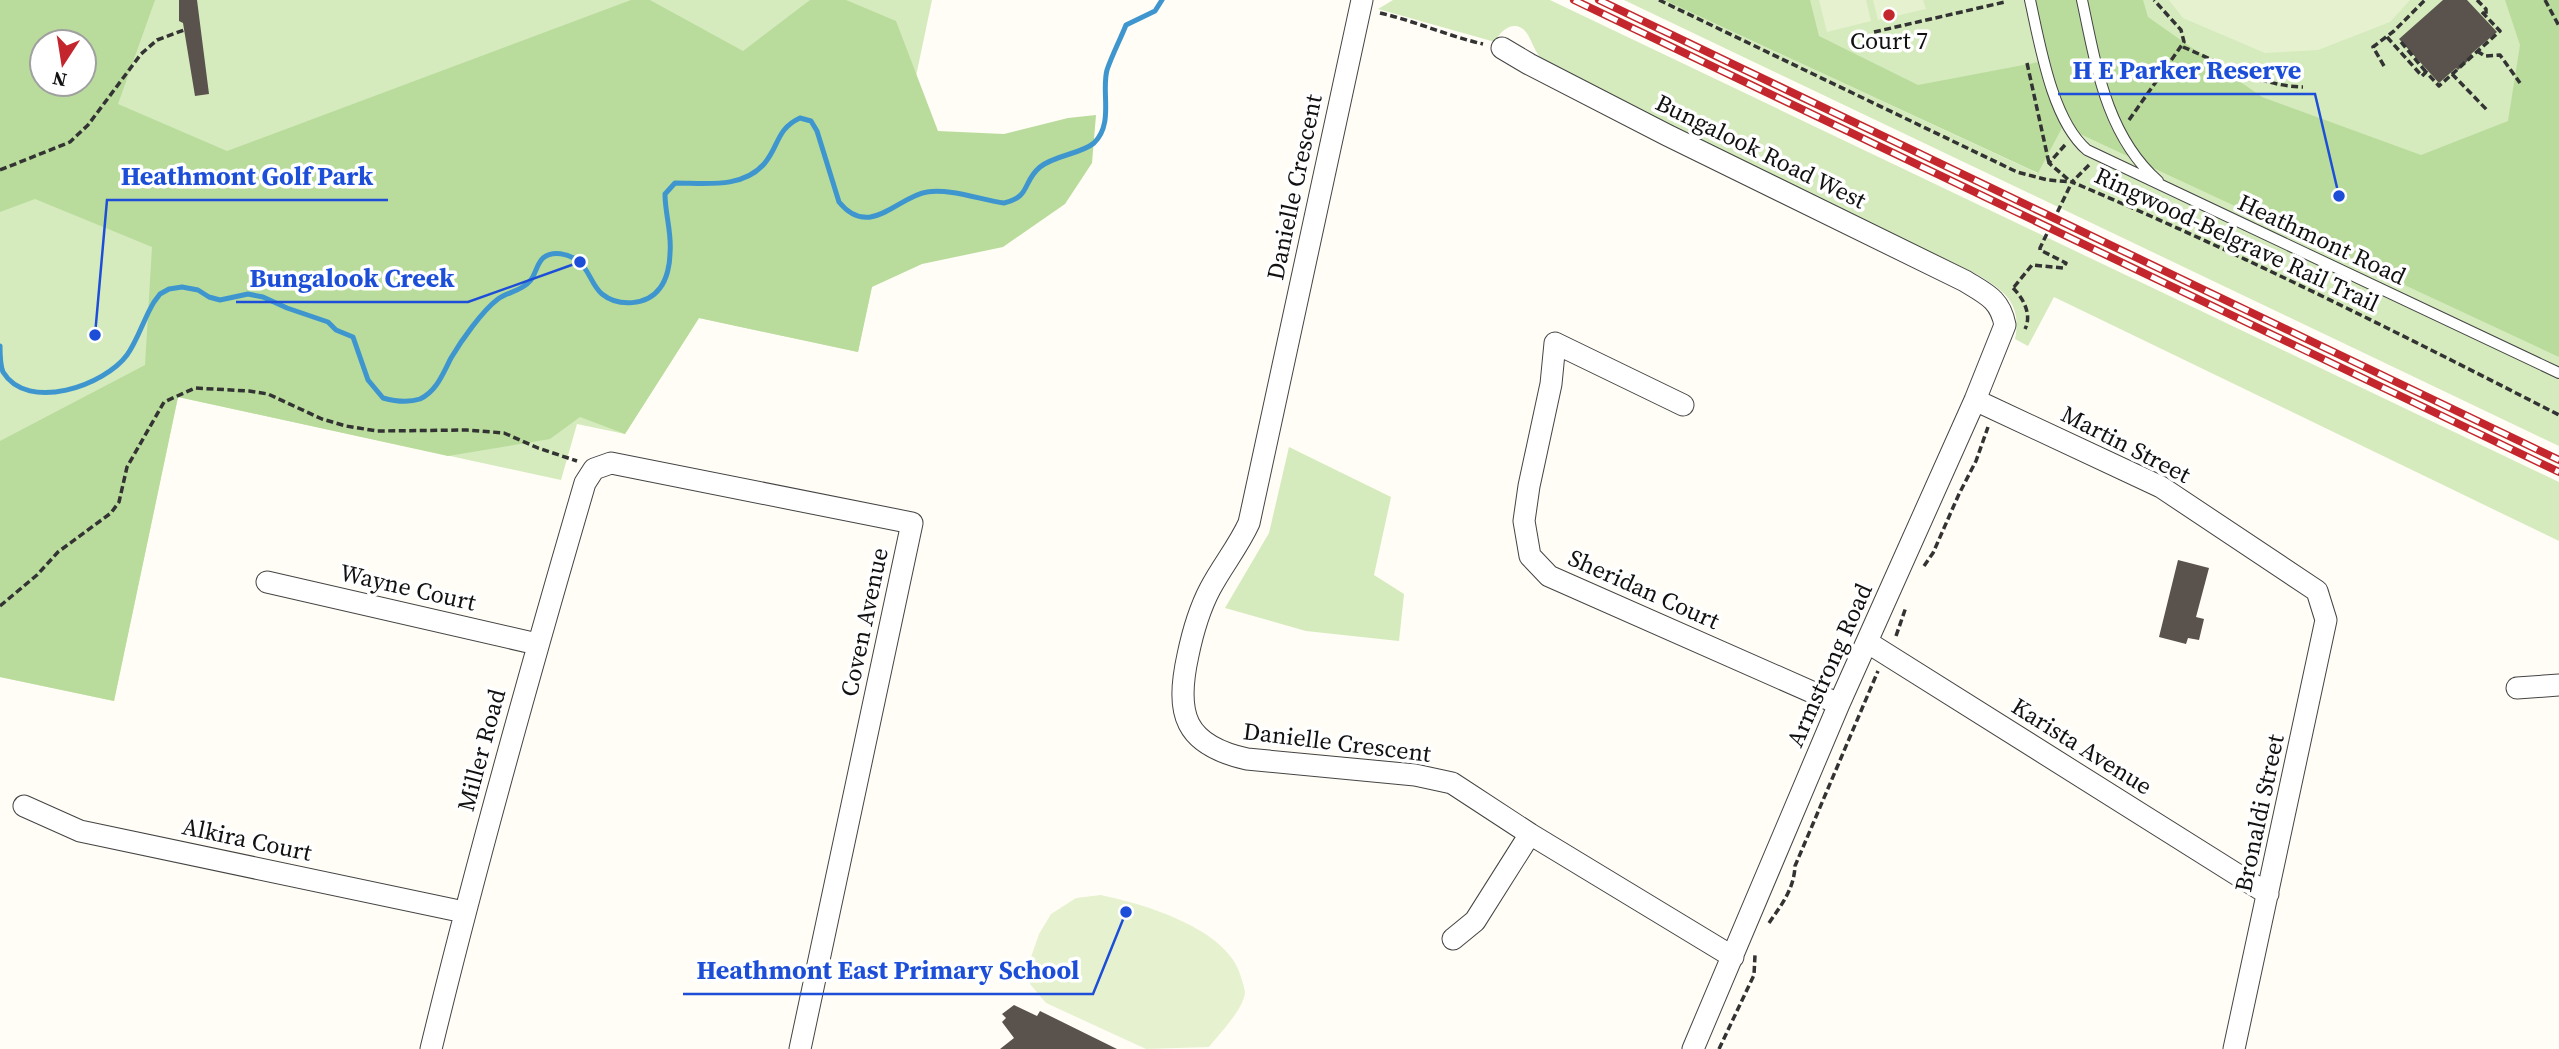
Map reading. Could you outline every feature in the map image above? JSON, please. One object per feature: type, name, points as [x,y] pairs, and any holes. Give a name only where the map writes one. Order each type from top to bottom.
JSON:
[{"type":"street","name":"Danielle Crescent","points":[[1360,4],[1249,523],[1238,546],[1212,585],[1197,617],[1184,673],[1182,708],[1192,728],[1204,743],[1225,754],[1247,760],[1415,775],[1452,783],[1530,834],[1733,957]]},
{"type":"street","name":"Bungalook Road West","points":[[1502,48],[1655,129],[1965,281],[1997,302]]},
{"type":"street","name":"Armstrong Road","points":[[1693,1049],[1839,704],[1975,400],[2005,325],[1997,302]]},
{"type":"street","name":"Sheridan Court","points":[[1683,405],[1555,343],[1550,384],[1524,521],[1530,556],[1549,576],[1839,704]]},
{"type":"street","name":"Martin Street","points":[[1975,400],[2161,487],[2317,592]]},
{"type":"street","name":"Coven Avenue","points":[[594,469],[611,463],[912,523],[800,1049]]},
{"type":"street","name":"Miller Road","points":[[431,1049],[464,912],[537,644],[585,483],[594,469]]},
{"type":"street","name":"Wayne Court","points":[[267,582],[537,644]]},
{"type":"street","name":"Bronaldi Street","points":[[2236,1048],[2326,620],[2317,592]]},
{"type":"street","name":"Karista Avenue","points":[[1867,642],[2268,894]]},
{"type":"street","points":[[2517,688],[2559,685]]},
{"type":"street","name":"Alkira Court","points":[[24,806],[80,831],[464,912]]},
{"type":"street","points":[[1453,939],[1475,921],[1530,834]]},
{"type":"lane","points":[[2030,0],[2057,104],[2073,136]]},
{"type":"lane","points":[[2082,0],[2099,82],[2120,131],[2144,166],[2172,192]]},
{"type":"lane","name":"Heathmont Road","points":[[2073,136],[2087,150],[2098,156],[2559,373]]},
{"type":"path","points":[[1659,0],[2017,172],[2072,183]]},
{"type":"path","points":[[1874,32],[2005,0]]},
{"type":"path","points":[[2154,0],[2181,30],[2183,46],[2264,81],[2289,87],[2303,87]]},
{"type":"path","points":[[2384,66],[2373,47],[2425,0]]},
{"type":"path","points":[[2477,0],[2486,9],[2486,17]]},
{"type":"path","points":[[2545,0],[2559,26]]},
{"type":"path","points":[[1360,4],[1454,37],[1502,48]]},
{"type":"path","points":[[2401,42],[2439,86],[2500,31],[2480,10]]},
{"type":"path","points":[[0,170],[70,142],[88,125],[141,54],[157,40],[184,30]]},
{"type":"path","points":[[2386,37],[2422,76],[2427,72]]},
{"type":"path","name":"Ringwood-Belgrave Rail Trail","points":[[2120,131],[2183,46]]},
{"type":"path","points":[[2477,51],[2484,56],[2500,55],[2520,83]]},
{"type":"path","points":[[2026,56],[2049,163],[2072,183]]},
{"type":"path","points":[[2452,74],[2487,110]]},
{"type":"path","points":[[2049,163],[2073,136]]},
{"type":"path","name":"Ringwood-Belgrave Rail Trail","points":[[2098,156],[2072,183],[2144,213],[2367,317],[2559,415]]},
{"type":"path","points":[[1997,302],[2032,265],[2063,268],[2066,263],[2040,248],[2072,183]]},
{"type":"path","points":[[0,606],[37,575],[58,552],[111,513],[118,502],[127,467],[164,402],[195,388],[268,394],[323,419],[377,431],[467,430],[504,433],[594,469]]},
{"type":"green space","points":[[0,0],[932,0],[858,352],[699,318],[625,434],[577,424],[561,480],[178,397],[114,701],[0,677]]},
{"type":"green space","points":[[0,0],[155,0],[118,104],[227,151],[631,0],[650,0],[743,51],[810,0],[846,0],[896,21],[938,131],[1004,134],[1068,118],[1096,115],[1092,163],[1065,204],[1003,247],[922,264],[872,287],[858,352],[699,318],[625,434],[580,417],[550,439],[448,456],[178,397],[114,701],[0,677],[0,441],[145,365],[152,247],[35,199],[0,212]]},
{"type":"green space","points":[[1393,0],[1550,0],[2559,482],[2559,541],[2054,297],[2028,346],[2015,339],[2016,316],[2009,300],[1978,275],[1550,68],[1539,56],[1528,35],[1519,27],[1505,29],[1495,42],[1378,9]]},
{"type":"green space","points":[[1624,0],[1664,0],[2037,173],[2043,162],[1677,0],[2559,0],[2559,446]]},
{"type":"green space","points":[[1664,0],[1810,0],[1819,36],[1918,85],[2039,62],[2030,0],[2143,0],[2148,17],[2262,97],[2421,155],[2508,121],[2520,45],[2505,0],[2559,0],[2559,357],[2063,126],[2038,173]]},
{"type":"green space","points":[[1819,0],[1866,0],[1871,21],[1827,32]]},
{"type":"green space","name":"Court 7","points":[[1873,0],[1923,0],[1926,9],[1878,20]]},
{"type":"green space","points":[[2169,0],[2410,0],[2390,22],[2318,50],[2265,53],[2183,18]]},
{"type":"green space","points":[[1289,447],[1391,497],[1374,575],[1404,594],[1399,641],[1306,631],[1225,608],[1269,533]]},
{"type":"green space","points":[[1101,895],[1183,921],[1220,945],[1233,960],[1245,993],[1235,1014],[1209,1047],[1146,1049],[1046,1003],[1030,984],[1030,960],[1039,934],[1051,914],[1076,898]]},
{"type":"building","points":[[179,0],[197,0],[209,94],[195,96],[183,23],[179,21]]},
{"type":"building","points":[[2443,0],[2467,0],[2497,32],[2471,54],[2473,56],[2458,70],[2456,68],[2439,83],[2399,39]]},
{"type":"building","points":[[2178,560],[2209,568],[2196,617],[2204,619],[2199,640],[2188,638],[2186,644],[2159,637]]},
{"type":"building","points":[[1014,1005],[1037,1016],[1040,1011],[1117,1049],[1000,1049],[1014,1038],[1002,1022],[1006,1018],[1002,1014]]},
{"type":"waterway","points":[[0,346],[3,372],[15,384],[30,391],[47,393],[66,390],[102,376],[116,366],[131,349],[154,302],[160,294],[169,289],[182,287],[198,290],[220,300],[248,294],[263,297],[328,322],[336,330],[353,337],[368,380],[383,398],[401,401],[420,399],[435,386],[460,343],[485,311],[502,297],[527,284],[543,258],[551,254],[577,260],[598,290],[616,301],[632,303],[654,294],[665,280],[669,262],[670,238],[665,194],[675,183],[711,184],[745,178],[764,164],[786,127],[800,118],[811,121],[817,131],[839,202],[850,213],[873,217],[916,195],[936,191],[1004,203],[1013,200],[1023,193],[1040,167],[1089,147],[1100,135],[1104,127],[1107,70],[1126,25],[1155,11],[1162,0]]},
{"type":"railway","points":[[1574,0],[2559,472]]},
{"type":"railway","points":[[1599,0],[2559,460]]},
{"type":"place","name":"Court 7","points":[[1889,15]]},
{"type":"place","name":"H E Parker Reserve","points":[[2339,196]]},
{"type":"place","name":"Bungalook Creek","points":[[580,262]]},
{"type":"place","name":"Heathmont Golf Park","points":[[95,335]]},
{"type":"place","name":"Heathmont East Primary School","points":[[1126,912]]}]
